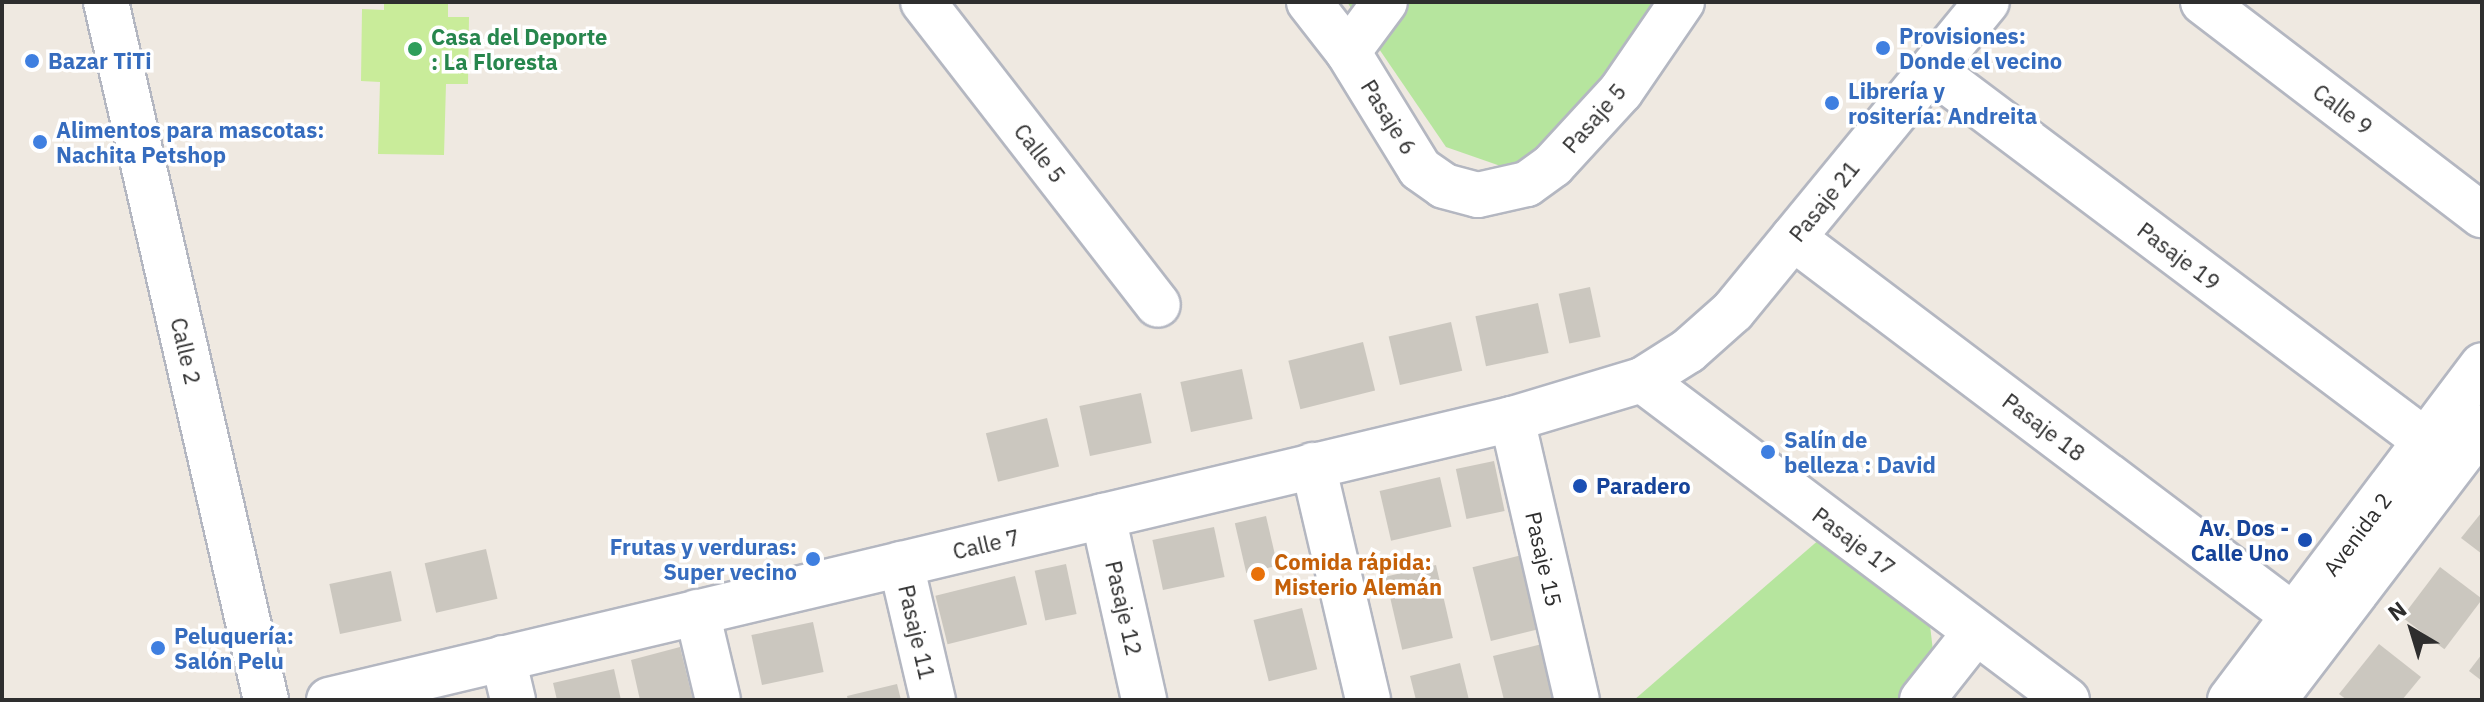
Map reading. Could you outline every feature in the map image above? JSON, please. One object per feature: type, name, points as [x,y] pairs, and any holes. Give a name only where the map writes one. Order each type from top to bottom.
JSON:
[{"type":"street","name":"Calle 2","points":[[106,2],[266,700]]},
{"type":"street","name":"Calle 5","points":[[923,2],[1158,305]]},
{"type":"street","name":"Pasaje 6","points":[[1309,2],[1348,52],[1420,169],[1444,186],[1478,195]]},
{"type":"street","points":[[1348,52],[1385,2]]},
{"type":"street","name":"Pasaje 5","points":[[1478,195],[1527,184],[1553,165],[1621,91],[1682,2]]},
{"type":"street","name":"Pasaje 21","points":[[1642,380],[1667,366],[1712,332],[1987,2]]},
{"type":"street","name":"Calle 9","points":[[2203,2],[2482,215]]},
{"type":"street","name":"Pasaje 19","points":[[1932,70],[2427,442]]},
{"type":"street","name":"Pasaje 18","points":[[1793,238],[2294,616]]},
{"type":"street","name":"Avenida 2","points":[[2264,693],[2294,616],[2482,365]]},
{"type":"street","name":"Calle 7","points":[[329,700],[1512,419],[1642,380]]},
{"type":"street","name":"Pasaje 17","points":[[1642,380],[2067,700]]},
{"type":"street","name":"Pasaje 15","points":[[1512,419],[1577,700]]},
{"type":"street","name":"Avenida 2","points":[[2264,693],[2482,427]]},
{"type":"street","points":[[1313,465],[1368,700]]},
{"type":"street","name":"Pasaje 12","points":[[1103,516],[1144,700]]},
{"type":"street","name":"Pasaje 11","points":[[901,564],[933,700]]},
{"type":"street","points":[[697,612],[718,700]]},
{"type":"street","points":[[1922,700],[1975,633]]},
{"type":"street","points":[[503,658],[513,700]]},
{"type":"green space","name":"Casa del Deporte : La Floresta","points":[[384,2],[448,2],[448,17],[469,17],[468,84],[446,84],[444,155],[378,154],[380,82],[361,81],[362,9],[384,10]]},
{"type":"green space","points":[[1347,2],[1671,2],[1673,16],[1512,170],[1446,147]]},
{"type":"green space","points":[[1821,538],[1930,625],[1934,660],[1901,700],[1634,700]]},
{"type":"building","points":[[1590,287],[1601,337],[1569,344],[1559,294]]},
{"type":"building","points":[[1538,303],[1549,353],[1486,366],[1475,316]]},
{"type":"building","points":[[1451,322],[1462,371],[1400,385],[1389,336]]},
{"type":"building","points":[[1363,342],[1375,391],[1300,409],[1288,361]]},
{"type":"building","points":[[1242,369],[1253,419],[1191,432],[1180,382]]},
{"type":"building","points":[[1141,393],[1152,443],[1090,456],[1079,406]]},
{"type":"building","points":[[1047,418],[1059,467],[998,482],[986,433]]},
{"type":"building","points":[[1494,461],[1505,511],[1466,519],[1456,469]]},
{"type":"building","points":[[1440,477],[1451,527],[1391,541],[1380,491]]},
{"type":"building","points":[[2482,512],[2482,554],[2461,538]]},
{"type":"building","points":[[1266,516],[1277,566],[1246,573],[1235,523]]},
{"type":"building","points":[[1214,527],[1225,577],[1163,590],[1152,540]]},
{"type":"building","points":[[486,549],[497,599],[436,613],[425,563]]},
{"type":"building","points":[[1522,555],[1540,629],[1491,641],[1473,567]]},
{"type":"building","points":[[1066,564],[1077,614],[1045,621],[1035,571]]},
{"type":"building","points":[[1436,565],[1453,638],[1402,650],[1385,577]]},
{"type":"building","points":[[2440,567],[2482,599],[2444,649],[2402,617]]},
{"type":"building","points":[[391,571],[402,621],[340,634],[329,584]]},
{"type":"building","points":[[1015,576],[1027,625],[948,644],[935,596]]},
{"type":"building","points":[[1302,608],[1317,669],[1269,681],[1253,620]]},
{"type":"building","points":[[813,622],[824,672],[762,685],[751,635]]},
{"type":"building","points":[[1542,644],[1556,700],[1504,700],[1493,656]]},
{"type":"building","points":[[2379,644],[2421,677],[2402,700],[2347,700],[2339,694]]},
{"type":"building","points":[[680,647],[693,700],[640,700],[631,660]]},
{"type":"building","points":[[2482,654],[2482,681],[2469,671]]},
{"type":"building","points":[[1460,663],[1469,700],[1416,700],[1410,676]]},
{"type":"building","points":[[614,669],[621,700],[557,700],[553,683]]},
{"type":"building","points":[[897,684],[901,700],[848,700],[847,696]]},
{"type":"place","name":"Provisiones: Donde el vecino","points":[[1883,48]]},
{"type":"place","name":"Casa del Deporte : La Floresta","points":[[415,49]]},
{"type":"place","name":"Bazar TiTi","points":[[32,61]]},
{"type":"place","name":"Librería y rositería: Andreita","points":[[1832,103]]},
{"type":"place","name":"Alimentos para mascotas: Nachita Petshop","points":[[40,142]]},
{"type":"place","name":"Salín de belleza : David","points":[[1768,452]]},
{"type":"place","name":"Paradero","points":[[1580,486]]},
{"type":"place","name":"Av. Dos - Calle Uno","points":[[2305,540]]},
{"type":"place","name":"Frutas y verduras: Super vecino","points":[[813,559]]},
{"type":"place","name":"Comida rápida: Misterio Alemán","points":[[1258,574]]},
{"type":"place","name":"Peluquería: Salón Pelu","points":[[158,648]]}]
